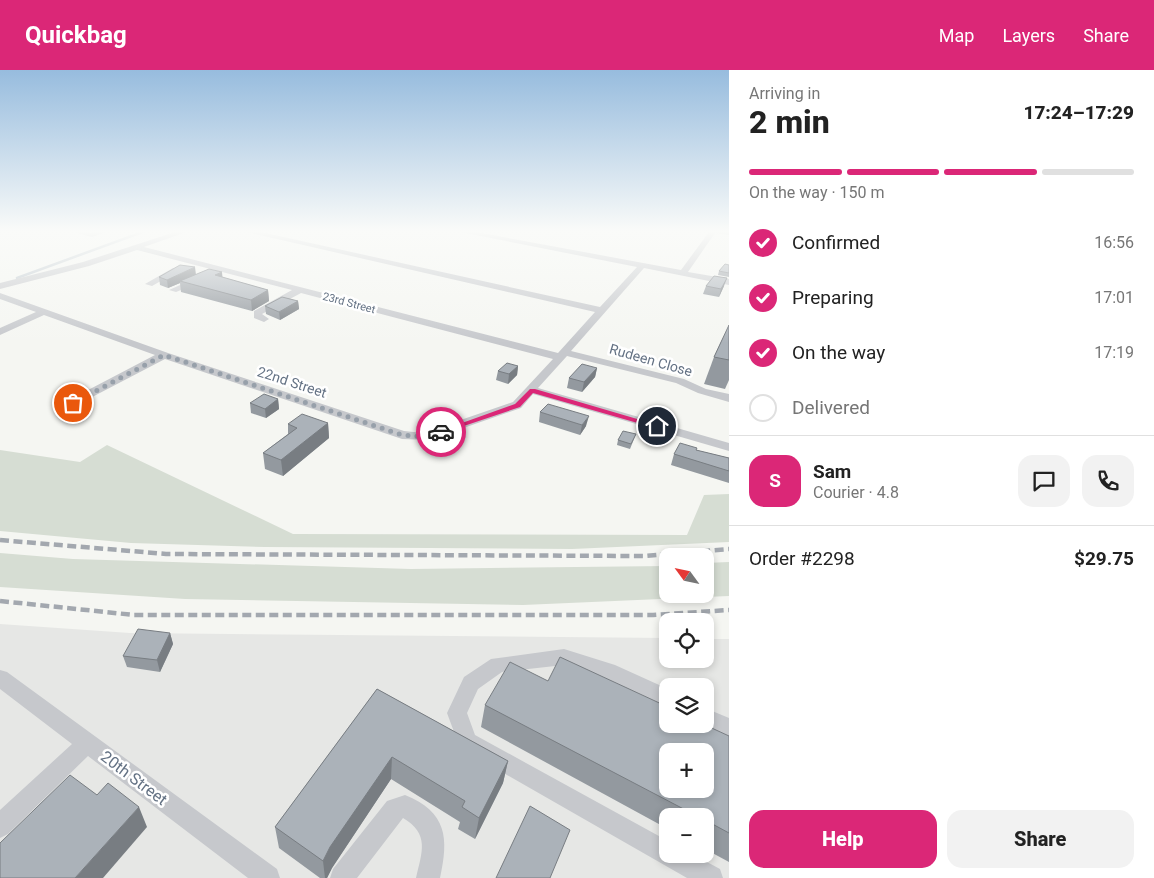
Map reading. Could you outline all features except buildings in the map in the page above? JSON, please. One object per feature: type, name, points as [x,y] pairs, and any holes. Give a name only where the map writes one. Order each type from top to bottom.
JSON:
[{"type":"street","points":[[2,283],[62,268]]},
{"type":"street","points":[[149,284],[181,268]]},
{"type":"street","name":"23rd Street","points":[[213,268],[561,354]]},
{"type":"street","points":[[412,268],[603,310]]},
{"type":"street","name":"22nd Street","points":[[0,296],[164,355],[402,435],[424,437],[495,415],[517,405],[640,268]]},
{"type":"street","points":[[652,268],[729,282]]},
{"type":"street","points":[[683,273],[687,268]]},
{"type":"street","points":[[173,290],[221,270]]},
{"type":"street","points":[[240,286],[254,278]]},
{"type":"street","points":[[274,293],[285,286]]},
{"type":"street","points":[[264,319],[257,316],[257,313],[300,290]]},
{"type":"street","points":[[0,332],[43,312]]},
{"type":"street","name":"Rudeen Close","points":[[561,354],[680,381],[702,391],[729,398]]},
{"type":"street","points":[[73,403],[164,355]]},
{"type":"street","points":[[532,390],[729,447]]},
{"type":"street","points":[[659,695],[608,670],[564,657],[498,665],[471,683],[457,713],[467,741],[659,849]]},
{"type":"street","name":"20th Street","points":[[0,678],[268,878]]},
{"type":"street","points":[[714,721],[729,728]]},
{"type":"street","points":[[0,826],[87,743]]},
{"type":"street","points":[[342,878],[395,809],[404,806],[424,816],[433,830],[433,855],[428,878]]},
{"type":"street","points":[[684,863],[711,878]]},
{"type":"shaded area","points":[[107,445],[293,534],[687,535],[704,495],[729,494],[729,542],[572,549],[265,547],[131,543],[0,531],[0,450],[80,462]]},
{"type":"shaded area","points":[[0,553],[73,559],[411,569],[659,566],[659,599],[523,605],[185,599],[0,587]]},
{"type":"shaded area","points":[[729,562],[729,596],[714,597],[714,563]]},
{"type":"shaded area","points":[[0,624],[130,633],[659,638],[659,668],[714,668],[714,639],[729,639],[729,878],[0,878]]},
{"type":"waterway","points":[[17,278],[45,268]]},
{"type":"railway","points":[[0,540],[166,554],[643,556],[729,549]]},
{"type":"railway","points":[[0,601],[134,615],[653,615],[729,610]]},
{"type":"way so far","points":[[73,403],[164,355],[402,435],[424,437],[441,432]]},
{"type":"route","points":[[441,432],[495,415],[517,405],[532,390],[657,426]]}]
